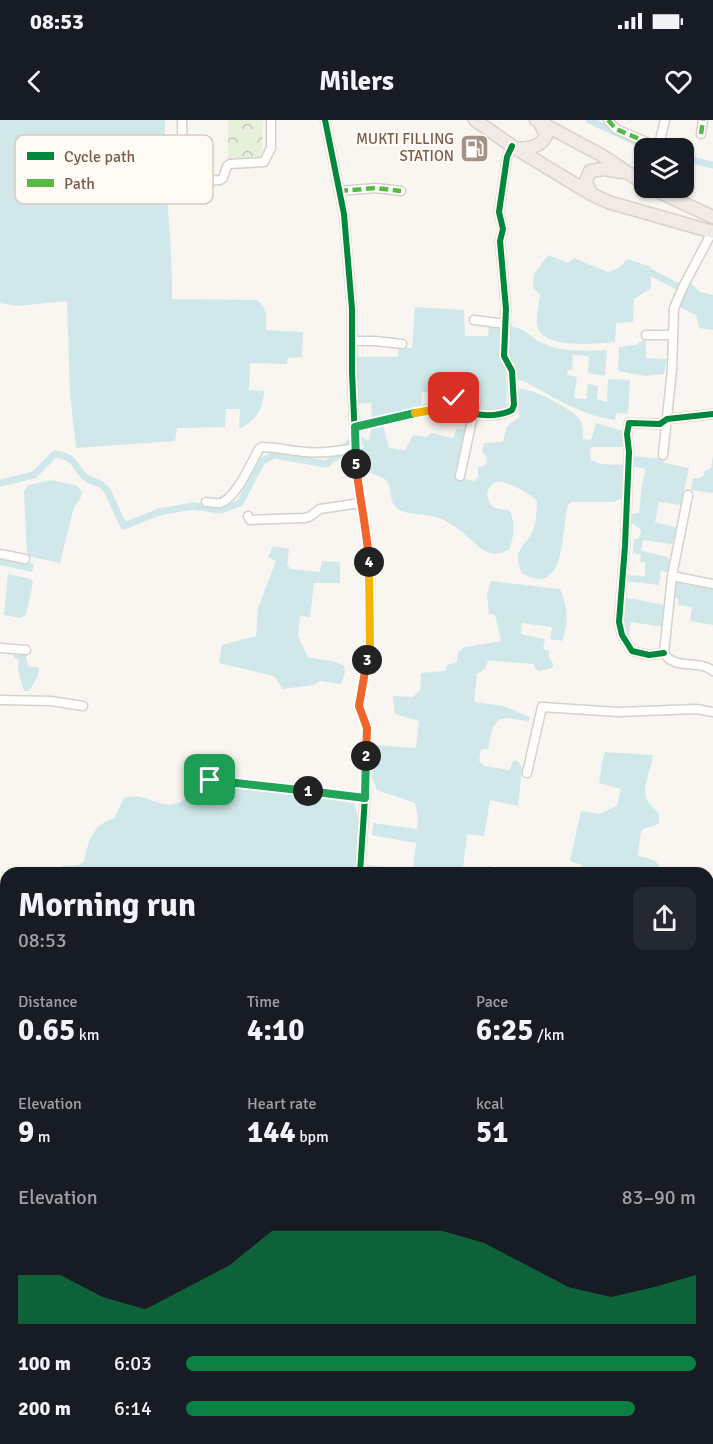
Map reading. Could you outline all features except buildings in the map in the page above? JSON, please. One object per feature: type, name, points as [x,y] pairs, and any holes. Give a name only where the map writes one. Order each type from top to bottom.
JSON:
[{"type":"highway","points":[[475,120],[514,148],[591,194],[608,202],[713,232]]},
{"type":"highway","points":[[514,148],[532,147],[543,143],[546,136],[538,121]]},
{"type":"highway","points":[[538,121],[602,155],[634,177]]},
{"type":"highway","points":[[591,194],[586,181],[590,171],[604,169],[630,174]]},
{"type":"highway","points":[[672,198],[713,217]]},
{"type":"street","points":[[182,120],[182,135]]},
{"type":"street","points":[[213,180],[223,178],[230,164],[264,162],[271,148],[271,120]]},
{"type":"street","points":[[325,120],[344,214],[352,309],[355,448],[360,503],[367,535],[371,598],[370,646],[359,706],[367,728],[360,867]]},
{"type":"street","points":[[608,120],[616,129],[636,138]]},
{"type":"street","points":[[660,138],[665,120]]},
{"type":"street","points":[[701,134],[703,120]]},
{"type":"street","points":[[474,414],[493,415],[512,410],[514,396],[512,371],[504,356],[506,324],[500,242],[503,229],[499,212],[507,157],[514,148]]},
{"type":"street","points":[[339,191],[376,188],[401,191]]},
{"type":"street","points":[[663,455],[672,370],[674,308],[678,296],[713,232]]},
{"type":"street","points":[[474,320],[506,324]]},
{"type":"street","points":[[646,335],[672,335]]},
{"type":"street","points":[[352,341],[402,344]]},
{"type":"street","points":[[355,427],[425,410],[445,408],[446,401],[454,402],[454,398],[476,401],[460,476]]},
{"type":"street","points":[[663,653],[649,655],[632,651],[622,635],[619,622],[629,452],[627,428],[629,423],[660,424],[667,420],[713,414]]},
{"type":"street","points":[[206,502],[219,503],[227,500],[262,447],[288,448],[305,452],[355,448]]},
{"type":"street","points":[[688,495],[672,576],[663,653],[673,663],[707,666],[713,671]]},
{"type":"street","points":[[248,516],[250,520],[304,518],[317,510],[360,503]]},
{"type":"street","points":[[0,554],[25,559]]},
{"type":"street","points":[[672,576],[713,584]]},
{"type":"street","points":[[0,648],[26,651]]},
{"type":"street","points":[[0,700],[51,701],[83,706]]},
{"type":"street","points":[[527,773],[542,707],[611,712],[696,709],[713,712]]},
{"type":"street","points":[[199,780],[365,798]]},
{"type":"green space","points":[[228,120],[263,120],[262,160],[228,159]]},
{"type":"water","points":[[0,120],[165,120],[165,135],[15,135],[15,204],[168,204],[172,299],[257,300],[265,310],[266,330],[303,332],[302,357],[288,358],[287,364],[250,363],[249,390],[264,391],[262,404],[258,414],[239,429],[240,409],[226,409],[225,427],[177,428],[175,441],[76,448],[70,393],[67,301],[18,306],[0,303]]},
{"type":"water","points":[[548,255],[568,263],[574,258],[608,272],[617,269],[628,259],[651,267],[651,288],[634,299],[633,322],[616,323],[615,342],[573,344],[543,335],[538,328],[537,321],[540,295],[533,287],[534,274]]},
{"type":"water","points":[[690,282],[700,292],[713,295],[713,330],[699,328],[696,315],[678,306]]},
{"type":"water","points":[[415,307],[464,310],[465,336],[488,336],[489,326],[500,328],[499,352],[506,370],[507,406],[495,411],[479,411],[479,399],[457,395],[457,385],[440,382],[439,393],[422,392],[421,406],[372,419],[371,403],[357,404],[356,357],[398,357],[399,348],[412,348]]},
{"type":"water","points":[[510,326],[551,347],[607,350],[605,376],[588,373],[589,356],[573,355],[572,370],[568,370],[567,375],[577,377],[574,398],[586,399],[588,384],[598,386],[597,399],[607,402],[608,379],[630,380],[628,414],[616,413],[615,420],[590,414],[515,379],[513,364],[508,359]]},
{"type":"water","points":[[646,338],[646,358],[667,359],[664,374],[646,376],[618,371],[619,347],[636,345]]},
{"type":"water","points":[[520,389],[542,395],[576,415],[582,424],[583,439],[591,440],[596,423],[623,431],[624,447],[591,447],[590,454],[591,460],[601,464],[624,465],[622,498],[614,502],[572,502],[568,505],[559,559],[549,576],[541,579],[523,574],[518,556],[532,533],[536,517],[537,501],[529,494],[503,482],[494,483],[490,487],[487,495],[491,504],[495,508],[510,511],[513,520],[509,549],[495,554],[483,550],[457,528],[442,519],[407,513],[398,509],[393,502],[390,486],[386,480],[369,472],[369,466],[359,457],[359,449],[368,446],[371,427],[383,425],[389,448],[405,450],[413,435],[427,437],[431,433],[452,438],[456,429],[464,429],[461,455],[462,478],[474,481],[478,478],[478,467],[486,465],[487,457],[482,452],[484,443],[503,442],[507,426],[519,417],[518,391]]},
{"type":"water","points":[[633,456],[661,459],[665,463],[689,468],[681,505],[659,502],[655,522],[677,528],[672,544],[643,540],[641,551],[668,557],[670,561],[669,572],[661,571],[659,585],[625,581],[625,575],[645,576],[645,562],[640,562],[641,555],[633,553],[634,539],[638,539],[640,529],[629,521],[630,514],[639,513],[646,469],[632,466]]},
{"type":"water","points":[[713,456],[713,493],[691,490],[693,478],[703,476],[705,471],[711,468]]},
{"type":"water","points":[[51,480],[78,486],[82,493],[74,507],[60,563],[27,556],[24,491],[29,485]]},
{"type":"water","points":[[273,546],[289,549],[287,565],[291,569],[320,572],[322,561],[340,562],[340,583],[314,583],[310,617],[300,616],[298,636],[308,657],[336,662],[344,666],[345,672],[341,684],[320,681],[313,685],[283,689],[274,676],[219,663],[222,645],[256,636],[258,608],[276,561],[268,557]]},
{"type":"water","points":[[0,556],[34,564],[32,572],[0,565]]},
{"type":"water","points":[[8,574],[31,579],[33,583],[26,614],[21,618],[4,615]]},
{"type":"water","points":[[674,580],[713,588],[713,625],[690,621],[692,607],[678,605],[679,599],[672,597]]},
{"type":"water","points":[[491,581],[560,589],[565,602],[567,621],[562,641],[550,639],[552,627],[522,623],[521,634],[545,639],[543,649],[549,651],[549,658],[554,665],[552,668],[540,671],[535,669],[534,664],[488,661],[485,669],[477,674],[474,702],[503,706],[530,717],[529,721],[506,718],[498,720],[492,729],[488,749],[481,750],[479,761],[484,766],[509,770],[514,760],[519,762],[522,768],[518,806],[490,800],[484,836],[467,834],[463,867],[413,867],[416,843],[372,835],[373,823],[417,829],[418,818],[415,803],[377,790],[372,777],[375,745],[416,748],[419,721],[395,714],[393,696],[413,697],[420,690],[421,673],[445,671],[447,665],[457,662],[458,652],[465,647],[501,641],[495,615],[489,614],[487,595]]},
{"type":"water","points":[[624,597],[664,605],[663,627],[631,622],[628,640],[623,624]]},
{"type":"water","points":[[14,652],[24,652],[28,666],[39,668],[38,676],[29,691],[24,691],[18,670],[19,659],[14,658]]},
{"type":"water","points":[[605,752],[653,755],[645,792],[649,803],[659,814],[659,823],[641,831],[638,856],[650,859],[660,867],[582,867],[582,865],[570,861],[581,811],[599,814],[617,806],[621,789],[599,783]]},
{"type":"water","points":[[203,784],[352,800],[359,826],[358,867],[62,867],[84,862],[92,835],[101,825],[114,818],[124,798],[142,797],[163,804],[171,804],[188,797]]},
{"type":"waterway","points":[[589,120],[634,141]]},
{"type":"waterway","points":[[694,160],[713,165]]},
{"type":"waterway","points":[[644,271],[677,286]]},
{"type":"waterway","points":[[0,483],[34,475],[55,454],[69,458],[83,475],[106,489],[124,526],[159,512],[193,506],[221,510],[240,503],[262,461],[274,455],[326,464],[340,454],[350,442],[360,440],[374,449]]},
{"type":"marked path","points":[[608,120],[616,129],[637,138]]},
{"type":"marked path","points":[[701,134],[703,120]]},
{"type":"marked path","points":[[339,191],[376,188],[401,191]]},
{"type":"cycle path","points":[[325,120],[344,214],[352,309],[356,461],[360,503],[367,535],[370,580],[370,646],[359,706],[367,728],[360,867]]},
{"type":"cycle path","points":[[474,414],[503,413],[512,410],[514,405],[512,371],[504,356],[506,309],[500,241],[503,229],[499,212],[507,157],[512,146]]},
{"type":"cycle path","points":[[664,653],[649,655],[632,651],[622,635],[619,622],[625,546],[629,423],[660,424],[667,419],[713,414]]},
{"type":"place","name":"MUKTI FILLING STATION","points":[[475,148]]},
{"type":"route","points":[[210,780],[365,798],[367,728],[359,706],[370,646],[371,598],[367,535],[358,484],[355,427],[425,410],[445,408],[446,401],[454,402],[454,398]]}]
